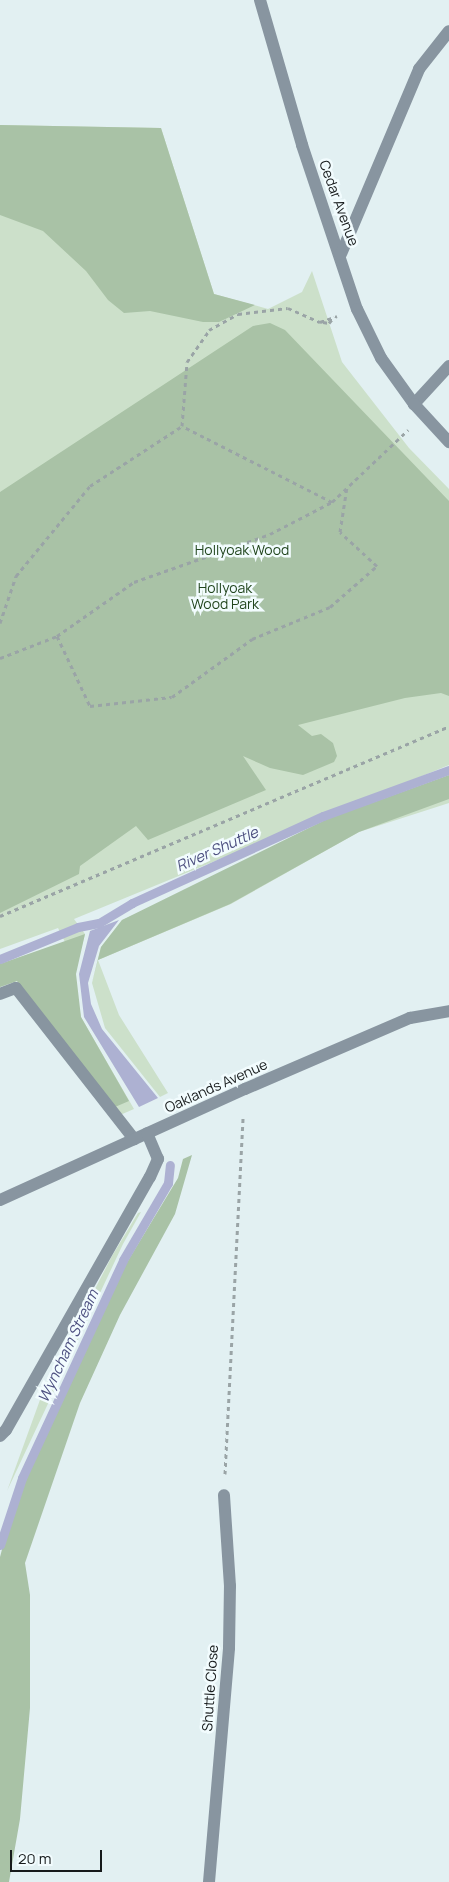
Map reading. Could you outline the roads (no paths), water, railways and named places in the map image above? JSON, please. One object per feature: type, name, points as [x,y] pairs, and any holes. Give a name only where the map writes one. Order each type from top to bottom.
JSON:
[{"type":"street","name":"Cedar Avenue","points":[[260,0],[302,145],[341,254],[357,309],[381,358],[414,404],[449,442]]},
{"type":"street","points":[[341,254],[419,69],[449,30]]},
{"type":"street","points":[[414,404],[449,366]]},
{"type":"street","points":[[0,994],[16,988],[134,1139]]},
{"type":"street","name":"Oaklands Avenue","points":[[0,1200],[245,1089],[410,1018],[449,1011]]},
{"type":"street","points":[[0,1436],[11,1422],[150,1177],[158,1159],[147,1133]]},
{"type":"street","name":"Shuttle Close","points":[[209,1882],[229,1648],[230,1586],[224,1495]]},
{"type":"water","points":[[119,920],[99,946],[88,983],[91,1004],[102,1029],[158,1098],[139,1107],[84,1017],[79,974],[90,931]]},
{"type":"waterway","name":"River Shuttle","points":[[0,959],[78,927],[99,923],[132,903],[323,816],[449,770]]},
{"type":"waterway","name":"Wyncham Stream","points":[[0,1545],[22,1478],[123,1260],[168,1183],[170,1165]]},
{"type":"park label","name":"Hollyoak Wood","points":[[242,550]]},
{"type":"park label","name":"Hollyoak Wood Park","points":[[225,596]]}]
